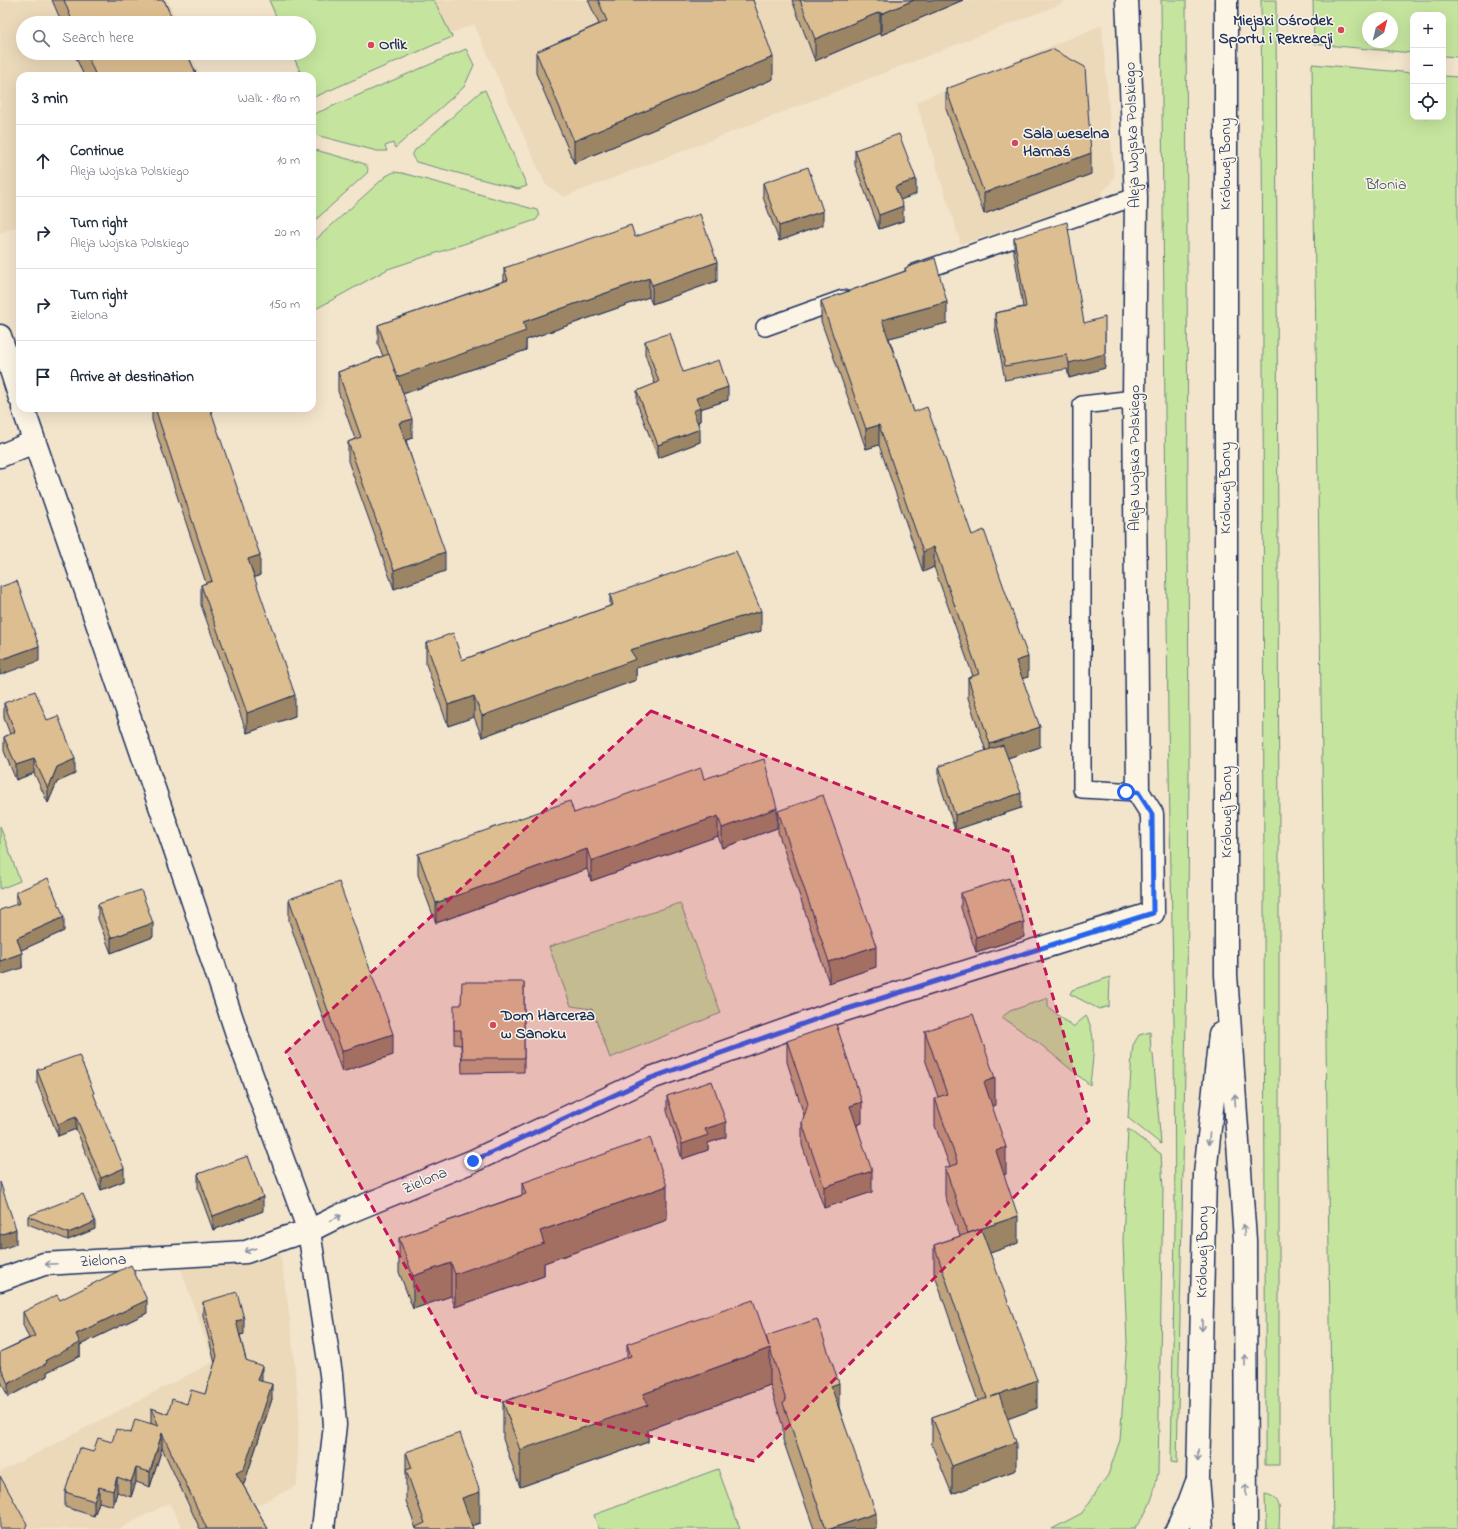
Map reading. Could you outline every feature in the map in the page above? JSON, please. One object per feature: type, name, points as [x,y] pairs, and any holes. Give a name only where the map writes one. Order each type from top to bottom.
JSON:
[{"type":"street","name":"Aleja Wojska Polskiego","points":[[1127,0],[1136,197],[1134,399],[1138,792]]},
{"type":"street","name":"Królowej Bony","points":[[1226,0],[1226,975],[1245,1240],[1246,1529]]},
{"type":"street","points":[[0,336],[16,386]]},
{"type":"street","points":[[24,412],[191,895],[239,1040],[310,1231],[331,1374],[335,1425],[323,1529]]},
{"type":"street","points":[[0,456],[34,442]]},
{"type":"street","name":"Zielona","points":[[0,1280],[44,1264],[246,1252],[287,1237],[310,1231],[339,1216],[473,1161],[651,1078],[818,1019],[1153,913],[1152,814],[1138,792]]},
{"type":"street","name":"Królowej Bony","points":[[1202,1529],[1198,1478],[1205,1174],[1226,975]]},
{"type":"street","points":[[1177,1529],[1198,1478]]},
{"type":"lane","points":[[903,278],[1136,197]]},
{"type":"lane","points":[[765,326],[860,293]]},
{"type":"lane","points":[[1134,399],[1082,405],[1082,789],[1138,792]]},
{"type":"highlighted area","points":[[651,711],[1011,852],[1089,1121],[754,1461],[477,1395],[286,1052]]},
{"type":"shaded area","points":[[0,0],[168,0],[174,16],[16,16],[16,60],[193,60],[198,72],[16,72],[16,227],[0,233]]},
{"type":"shaded area","points":[[268,0],[1065,0],[1061,4],[564,197],[545,184],[474,24],[316,89],[316,72],[299,72],[294,60],[316,60],[316,16],[275,16]]},
{"type":"shaded area","points":[[1102,25],[1114,177],[1110,184],[1101,193],[1104,197],[1084,206],[961,244],[916,102]]},
{"type":"shaded area","points":[[280,1253],[290,1319],[299,1409],[297,1485],[211,1529],[183,1529],[169,1503],[119,1529],[0,1529],[0,1472],[213,1362],[180,1266],[263,1261]]},
{"type":"green space","name":"Orlik","points":[[269,0],[434,0],[452,37],[316,96],[316,72],[300,72],[295,60],[316,60],[316,16],[276,16]]},
{"type":"green space","points":[[1161,0],[1186,0],[1189,765],[1188,920],[1177,1463],[1171,1462],[1175,1230],[1174,1023],[1168,720]]},
{"type":"green space","points":[[1261,0],[1276,0],[1279,846],[1279,1465],[1265,1465]]},
{"type":"green space","name":"Miejski Ośrodek Sportu i Rekreacji","points":[[1313,0],[1458,0],[1458,57],[1446,56],[1446,12],[1410,12],[1410,53],[1314,44]]},
{"type":"green space","points":[[466,49],[474,65],[464,87],[395,148],[393,143],[385,146],[387,151],[377,151],[316,135],[316,113]]},
{"type":"green space","name":"Błonia","points":[[1312,64],[1410,73],[1410,120],[1446,120],[1446,76],[1458,77],[1458,1529],[1333,1529]]},
{"type":"green space","points":[[485,90],[527,186],[518,189],[416,162],[412,156],[415,150],[480,92]]},
{"type":"green space","points":[[316,150],[362,163],[368,168],[367,173],[316,219]]},
{"type":"green space","points":[[394,172],[402,173],[537,210],[539,216],[536,220],[388,269],[316,309],[316,239],[386,176]]},
{"type":"green space","points":[[0,826],[20,881],[0,889]]},
{"type":"green space","points":[[680,903],[721,1013],[610,1058],[592,1009],[571,1006],[549,947]]},
{"type":"green space","points":[[1110,977],[1109,1006],[1099,1009],[1070,994],[1072,990]]},
{"type":"green space","points":[[1048,998],[1048,1007],[1073,1027],[1086,1016],[1090,1024],[1093,1041],[1093,1059],[1090,1085],[1040,1044],[1002,1017],[1010,1011]]},
{"type":"green space","points":[[1150,1032],[1161,1144],[1128,1118],[1133,1045],[1139,1035]]},
{"type":"green space","points":[[1128,1129],[1161,1154],[1163,1189],[1158,1473],[1150,1503],[1134,1529],[1052,1529],[1082,1513],[1108,1475],[1120,1440],[1127,1343],[1123,1241]]},
{"type":"green space","points":[[718,1469],[740,1529],[599,1529],[594,1515]]},
{"type":"green space","points":[[1265,1494],[1271,1496],[1278,1502],[1280,1512],[1279,1529],[1266,1529]]},
{"type":"building","points":[[64,0],[164,0],[171,16],[70,16]]},
{"type":"building","points":[[598,0],[753,0],[773,57],[574,141],[536,52],[607,21]]},
{"type":"building","points":[[800,0],[914,0],[881,14],[880,12],[815,39]]},
{"type":"building","name":"Sala weselna Harnaś","points":[[1052,49],[1085,67],[1091,153],[984,193],[946,89]]},
{"type":"building","points":[[89,60],[190,60],[195,72],[94,72]]},
{"type":"building","points":[[899,134],[916,179],[895,187],[903,206],[879,215],[855,150]]},
{"type":"building","points":[[808,167],[823,211],[779,226],[763,183]]},
{"type":"building","points":[[700,214],[717,262],[652,285],[649,278],[523,322],[526,331],[397,377],[378,325],[508,280],[504,268],[631,225],[635,237]]},
{"type":"building","points":[[1067,222],[1084,323],[1105,317],[1105,354],[1069,363],[1067,355],[1005,366],[995,313],[1026,307],[1014,238]]},
{"type":"building","points":[[935,258],[947,302],[882,320],[914,412],[927,407],[972,535],[984,530],[1028,657],[1016,661],[1040,727],[990,744],[968,678],[979,674],[934,547],[923,552],[879,425],[866,429],[821,301],[906,271],[905,268]]},
{"type":"building","points":[[670,333],[683,372],[719,360],[728,387],[696,398],[700,408],[693,411],[700,429],[658,445],[637,391],[659,382],[645,341]]},
{"type":"building","points":[[389,354],[412,419],[399,423],[445,552],[394,570],[348,442],[361,437],[338,372]]},
{"type":"building","points":[[156,412],[211,412],[260,555],[248,559],[295,695],[247,713],[201,585],[212,581]]},
{"type":"building","points":[[736,551],[761,611],[630,650],[636,659],[482,716],[474,696],[448,705],[426,643],[453,633],[462,660],[613,605],[610,595]]},
{"type":"building","points":[[17,581],[39,646],[0,660],[0,587]]},
{"type":"building","points":[[35,691],[47,720],[58,716],[75,759],[57,767],[48,789],[34,759],[16,765],[4,737],[15,732],[4,703]]},
{"type":"building","points":[[1003,745],[1021,793],[955,815],[939,766]]},
{"type":"building","points":[[764,759],[777,808],[722,828],[718,816],[591,861],[587,849],[436,903],[418,854],[570,801],[574,813],[701,768],[704,779]]},
{"type":"building","points":[[823,795],[876,946],[829,962],[778,811]]},
{"type":"building","points":[[48,878],[64,917],[17,938],[22,953],[0,961],[0,910],[20,903],[16,892]]},
{"type":"building","points":[[1009,878],[1024,922],[976,937],[961,893]]},
{"type":"building","points":[[339,882],[393,1034],[342,1051],[289,899]]},
{"type":"building","points":[[141,890],[153,923],[111,938],[98,904]]},
{"type":"building","name":"Dom Harcerza w Sanoku","points":[[462,982],[524,982],[524,1058],[462,1058],[461,1030],[454,1030],[454,1005],[461,1005]]},
{"type":"building","points":[[973,1014],[995,1078],[984,1082],[1006,1147],[996,1151],[1018,1216],[968,1233],[945,1168],[958,1164],[935,1098],[947,1094],[925,1031]]},
{"type":"building","points":[[836,1024],[862,1102],[850,1106],[872,1171],[824,1187],[802,1123],[808,1104],[787,1041]]},
{"type":"building","points":[[79,1055],[124,1168],[101,1178],[76,1117],[58,1124],[37,1070]]},
{"type":"building","points":[[712,1081],[726,1122],[705,1129],[708,1135],[682,1144],[667,1096]]},
{"type":"building","points":[[650,1138],[667,1186],[540,1231],[544,1243],[455,1274],[451,1263],[413,1276],[399,1238],[526,1194],[522,1183]]},
{"type":"building","points":[[248,1156],[263,1197],[213,1216],[198,1174]]},
{"type":"building","points":[[0,1182],[16,1229],[0,1235]]},
{"type":"building","points":[[83,1194],[95,1222],[68,1233],[28,1216]]},
{"type":"building","points":[[981,1229],[1037,1380],[999,1394],[1016,1442],[952,1466],[932,1417],[987,1398],[934,1245]]},
{"type":"building","points":[[131,1265],[147,1300],[76,1334],[80,1343],[46,1360],[47,1363],[8,1384],[0,1365],[0,1352],[35,1336],[23,1312],[57,1295],[60,1300]]},
{"type":"building","points":[[237,1292],[244,1319],[236,1321],[246,1360],[262,1366],[257,1380],[272,1384],[244,1469],[236,1473],[268,1529],[207,1529],[162,1433],[150,1472],[136,1468],[131,1482],[117,1477],[113,1491],[99,1487],[94,1501],[65,1492],[79,1448],[93,1452],[98,1438],[112,1442],[116,1429],[131,1433],[135,1419],[159,1426],[151,1408],[168,1414],[172,1399],[187,1404],[191,1390],[205,1394],[217,1356],[203,1302]]},
{"type":"building","points":[[753,1300],[769,1346],[766,1336],[817,1319],[839,1383],[831,1386],[876,1513],[830,1529],[826,1529],[783,1403],[786,1401],[770,1348],[643,1394],[648,1405],[520,1450],[503,1402],[631,1356],[627,1344]]},
{"type":"building","points":[[460,1433],[480,1492],[462,1498],[473,1529],[417,1529],[416,1527],[425,1523],[406,1470],[412,1468],[406,1452]]},
{"type":"building","points":[[0,1476],[27,1524],[25,1529],[0,1529]]},
{"type":"place","name":"Miejski Ośrodek Sportu i Rekreacji","points":[[1341,30]]},
{"type":"place","name":"Orlik","points":[[371,45]]},
{"type":"place","name":"Sala weselna Harnaś","points":[[1015,143]]},
{"type":"place","name":"Dom Harcerza w Sanoku","points":[[493,1025]]},
{"type":"route","points":[[473,1161],[651,1078],[825,1016],[1153,913],[1152,814],[1138,792],[1126,792]]}]
